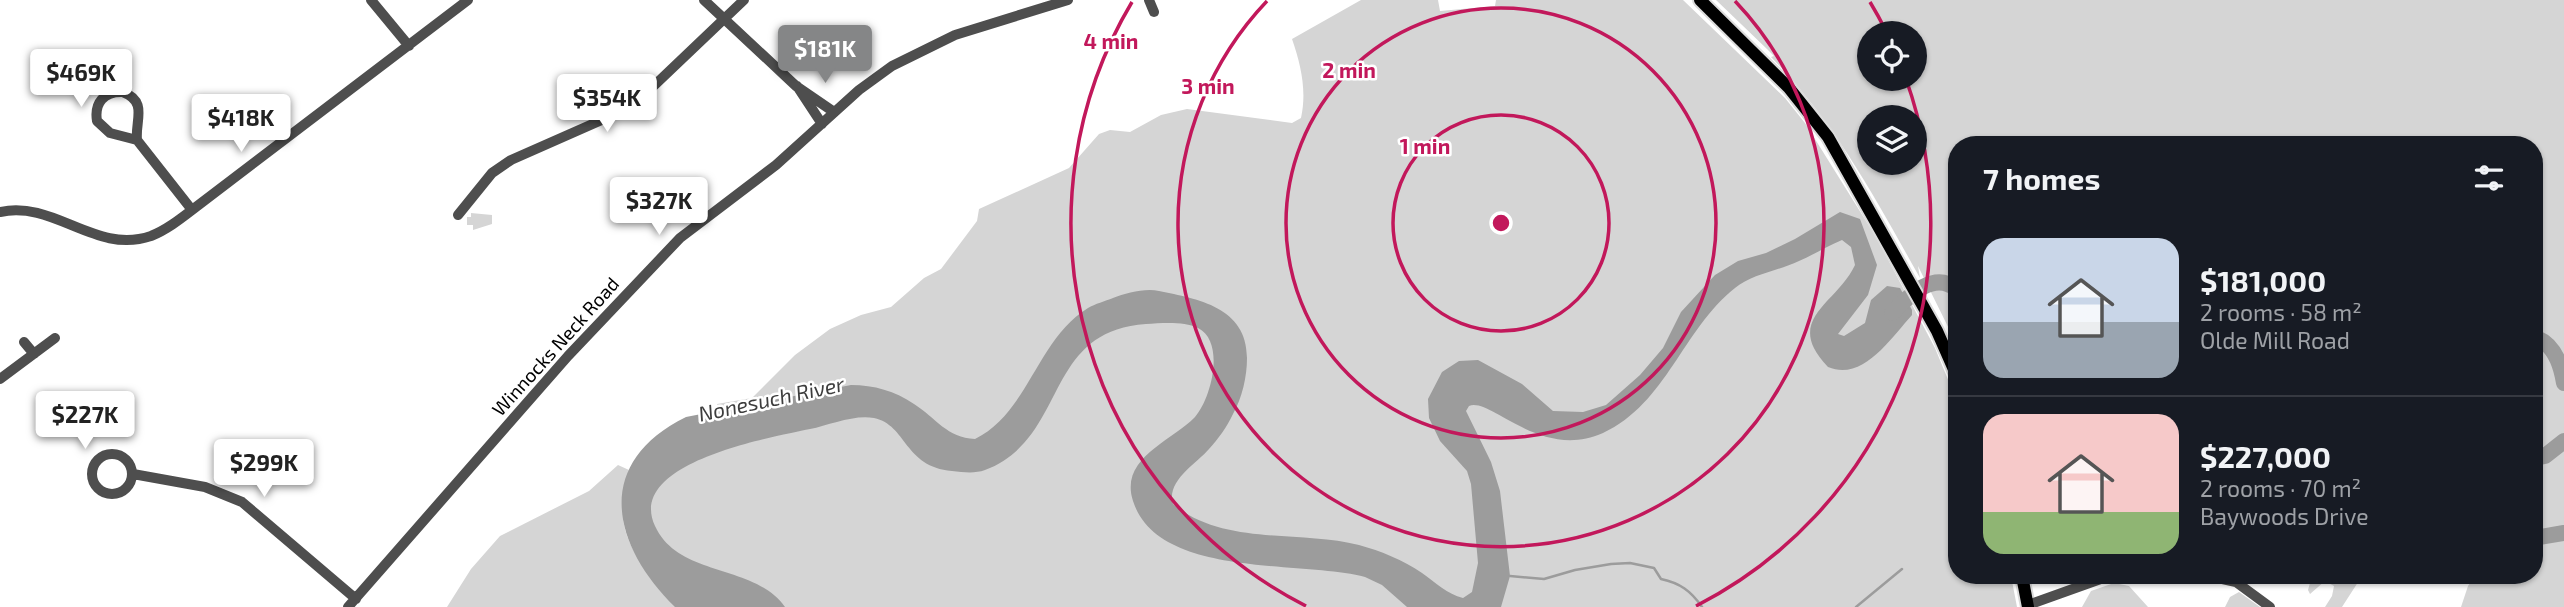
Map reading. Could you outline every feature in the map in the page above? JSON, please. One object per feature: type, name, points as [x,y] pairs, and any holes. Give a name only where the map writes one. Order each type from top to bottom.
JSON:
[{"type":"main road","points":[[1700,0],[1789,88],[1816,119],[1842,158],[1908,277],[1948,358]]},
{"type":"main road","points":[[2024,584],[2028,606]]},
{"type":"street","points":[[371,0],[409,46]]},
{"type":"street","points":[[0,212],[41,212],[94,235],[122,240],[153,235],[192,211],[468,0]]},
{"type":"street","points":[[704,0],[796,86],[834,112]]},
{"type":"street","points":[[458,215],[502,165],[536,146],[597,122],[640,99],[744,0]]},
{"type":"street","name":"Winnocks Neck Road","points":[[348,607],[660,257],[699,222],[776,165],[882,72],[920,50],[976,28],[1069,0]]},
{"type":"street","points":[[1149,0],[1154,12]]},
{"type":"street","points":[[796,86],[822,124]]},
{"type":"street","points":[[137,140],[140,113],[135,99],[119,91],[106,95],[96,110],[101,127],[110,134],[137,140],[192,211]]},
{"type":"street","points":[[0,379],[55,338]]},
{"type":"street","points":[[24,342],[34,354]]},
{"type":"street","points":[[110,453],[126,459],[133,474],[128,487],[113,494],[100,490],[92,475],[98,459],[110,453]]},
{"type":"street","points":[[133,474],[205,487],[242,502],[356,599]]},
{"type":"street","points":[[2028,606],[2087,584]]},
{"type":"street","points":[[2239,584],[2270,607]]},
{"type":"shaded area","points":[[1361,0],[1438,0],[1440,11],[1495,6],[1496,0],[1683,0],[1785,98],[1805,123],[1876,237],[1935,348],[1948,380],[1948,584],[2013,584],[2017,607],[774,607],[693,564],[664,544],[656,535],[649,517],[650,502],[658,488],[686,465],[733,444],[717,404],[752,398],[795,355],[830,329],[861,315],[891,307],[924,278],[941,269],[977,221],[979,209],[1069,168],[1099,134],[1110,130],[1130,132],[1161,115],[1187,109],[1292,123],[1301,118],[1302,78],[1292,39]]},
{"type":"shaded area","points":[[1716,0],[2564,0],[2564,607],[2461,607],[2469,584],[2543,584],[2543,136],[1948,136],[1948,327],[1918,266],[1920,278],[1860,175],[1927,175],[1927,105],[1857,105],[1857,170],[1835,135],[1771,57],[1774,56]]},
{"type":"shaded area","points":[[1840,212],[1860,219],[1877,265],[1868,295],[1838,334],[1844,336],[1865,323],[1871,300],[1887,286],[1900,288],[1912,310],[1912,315],[1895,335],[1864,363],[1841,370],[1828,367],[1815,350],[1810,336],[1818,313],[1847,279],[1855,265],[1851,247],[1842,240],[1791,264],[1749,279],[1735,288],[1701,324],[1643,404],[1625,420],[1603,433],[1580,440],[1559,439],[1521,427],[1490,410],[1469,406],[1466,411],[1491,462],[1500,491],[1510,576],[1501,607],[1407,607],[1382,585],[1365,577],[1234,562],[1201,555],[1171,543],[1148,526],[1133,501],[1131,486],[1134,473],[1150,452],[1195,417],[1206,397],[1213,371],[1212,345],[1207,335],[1198,328],[1180,323],[1146,324],[1113,331],[1089,345],[1072,365],[1031,435],[1012,455],[985,470],[968,472],[936,468],[915,454],[885,422],[859,417],[737,446],[707,456],[681,469],[661,485],[652,504],[655,526],[666,543],[699,563],[755,583],[771,593],[785,607],[675,607],[653,583],[637,557],[626,531],[622,506],[625,481],[636,457],[656,436],[686,417],[860,385],[907,399],[949,431],[975,439],[993,427],[1008,412],[1056,338],[1071,321],[1100,303],[1130,293],[1154,290],[1204,302],[1229,316],[1239,327],[1245,341],[1247,358],[1243,387],[1231,419],[1212,445],[1178,480],[1172,496],[1173,504],[1193,517],[1215,526],[1262,535],[1336,541],[1367,547],[1392,556],[1447,591],[1463,598],[1472,592],[1478,563],[1471,484],[1467,471],[1440,441],[1429,418],[1428,399],[1442,372],[1459,361],[1478,360],[1522,384],[1553,411],[1583,412],[1606,405],[1640,375],[1663,348],[1681,312],[1715,275],[1738,261],[1766,253],[1795,239]]},
{"type":"shaded area","points":[[471,213],[492,215],[492,224],[473,230],[473,225],[467,225],[467,217],[471,217]]},
{"type":"shaded area","points":[[618,465],[629,470],[623,514],[632,547],[682,607],[447,607],[471,569],[500,536],[589,491]]},
{"type":"shaded area","points":[[2111,584],[2129,586],[2148,607],[2082,607],[2091,591]]},
{"type":"shaded area","points":[[2310,584],[2322,584],[2310,594]]},
{"type":"shaded area","points":[[2330,584],[2357,584],[2342,607],[2325,607],[2332,596],[2334,586]]},
{"type":"shaded area","points":[[2239,592],[2260,607],[2225,607],[2230,597]]},
{"type":"waterway","name":"Nonesuch River","points":[[1892,313],[1922,288],[1939,282],[1948,284]]},
{"type":"waterway","name":"Nonesuch River","points":[[2543,341],[2555,355],[2564,383]]},
{"type":"waterway","name":"Nonesuch River","points":[[2543,456],[2564,441]]},
{"type":"waterway","name":"Nonesuch River","points":[[2543,536],[2564,533]]},
{"type":"waterway","points":[[1510,576],[1544,579],[1575,570],[1630,563],[1654,568],[1661,579],[1684,588],[1702,607]]},
{"type":"waterway","points":[[1856,607],[1902,569]]}]
